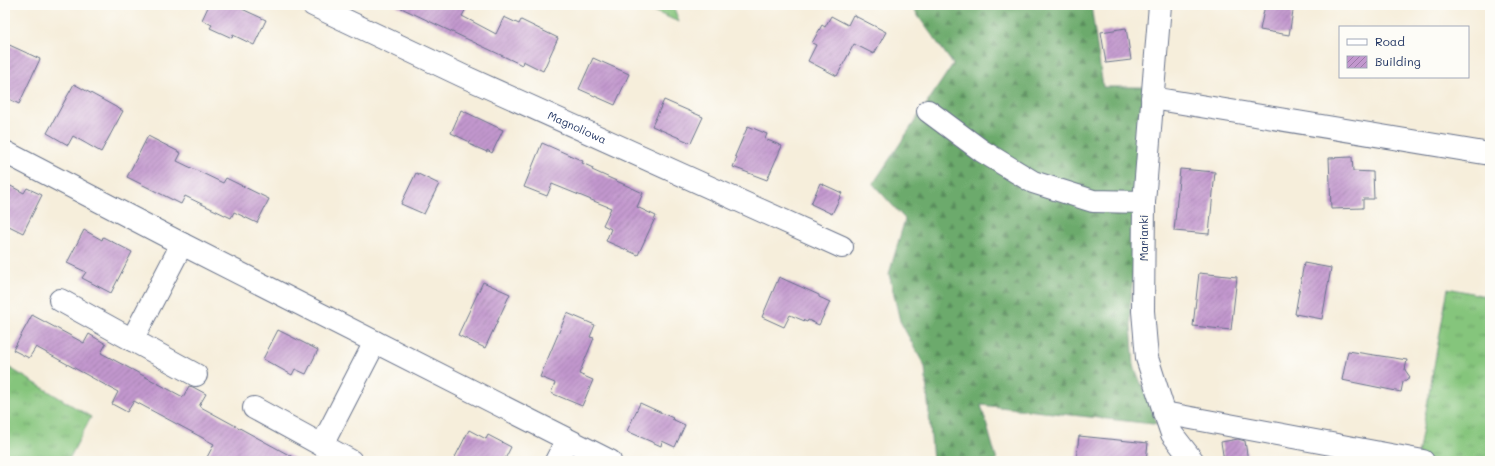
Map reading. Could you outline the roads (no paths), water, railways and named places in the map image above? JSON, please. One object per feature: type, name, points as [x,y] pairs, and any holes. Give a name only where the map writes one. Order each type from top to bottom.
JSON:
[{"type":"street","name":"Magnoliowa","points":[[313,5],[463,76],[842,247]]},
{"type":"street","name":"Marianki","points":[[1160,5],[1144,202],[1144,312],[1147,358],[1172,434],[1193,461]]},
{"type":"street","points":[[1152,98],[1490,154]]},
{"type":"street","points":[[928,111],[982,151],[1033,182],[1093,201],[1144,202]]},
{"type":"street","points":[[5,152],[182,244],[610,461]]},
{"type":"street","points":[[132,340],[182,244]]},
{"type":"street","points":[[60,300],[196,375]]},
{"type":"street","points":[[322,445],[375,342]]},
{"type":"street","points":[[254,408],[351,461]]},
{"type":"street","points":[[1164,413],[1423,461]]},
{"type":"street","points":[[556,461],[567,440]]}]
